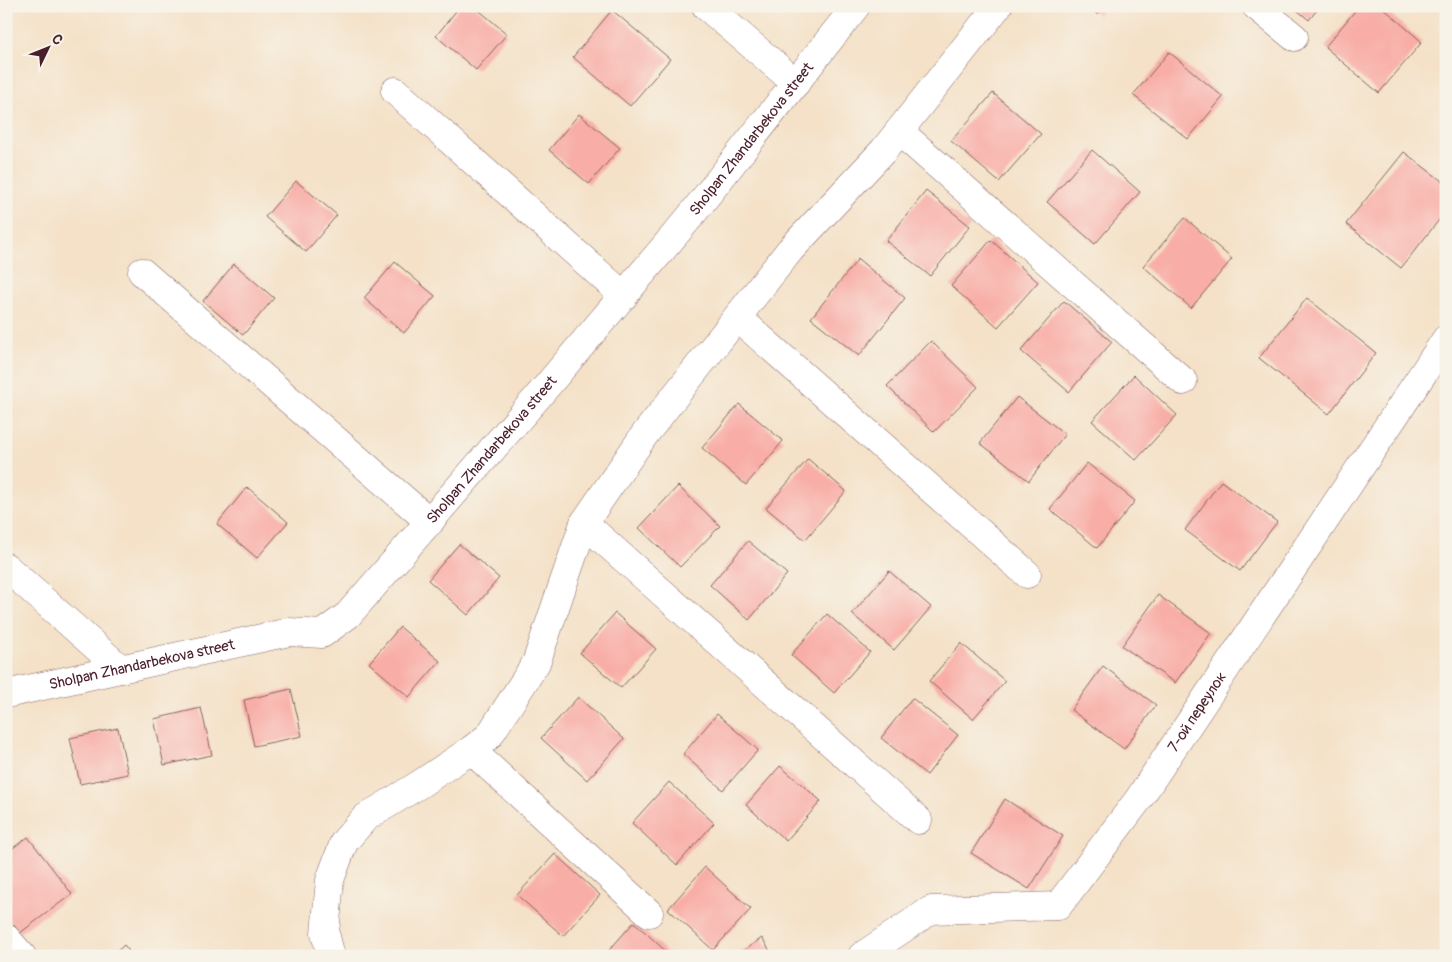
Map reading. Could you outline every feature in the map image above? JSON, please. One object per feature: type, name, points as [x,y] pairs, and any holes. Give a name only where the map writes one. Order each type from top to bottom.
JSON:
[{"type":"street","points":[[706,6],[796,83]]},
{"type":"street","points":[[852,13],[872,6]]},
{"type":"street","points":[[330,956],[325,933],[330,880],[344,842],[365,818],[472,750],[490,736],[536,663],[584,523],[645,434],[790,250],[884,150],[998,6]]},
{"type":"street","points":[[1256,6],[1294,37]]},
{"type":"street","name":"Sholpan Zhandarbekova street","points":[[6,694],[289,632],[322,634],[348,615],[624,296],[689,218],[852,13]]},
{"type":"street","points":[[395,90],[624,296]]},
{"type":"street","points":[[899,132],[1183,381]]},
{"type":"street","points":[[142,272],[430,522]]},
{"type":"street","points":[[737,317],[1027,574]]},
{"type":"street","name":"7-ой переулок","points":[[862,956],[931,910],[1058,906],[1138,800],[1446,339]]},
{"type":"street","points":[[584,523],[918,820]]},
{"type":"street","points":[[6,567],[121,669]]},
{"type":"street","points":[[472,750],[649,913]]},
{"type":"street","points":[[6,938],[22,956]]},
{"type":"building","points":[[460,6],[474,6],[507,34],[476,70],[436,36]]},
{"type":"building","points":[[1088,6],[1106,6],[1098,15]]},
{"type":"building","points":[[1292,6],[1320,6],[1309,20]]},
{"type":"building","points":[[1359,6],[1381,6],[1422,42],[1379,93],[1325,47]]},
{"type":"building","points":[[612,10],[670,59],[630,106],[573,57]]},
{"type":"building","points":[[1169,52],[1223,97],[1188,139],[1133,95]]},
{"type":"building","points":[[993,93],[1041,134],[999,182],[951,141]]},
{"type":"building","points":[[579,114],[620,148],[589,184],[549,150]]},
{"type":"building","points":[[1092,150],[1140,192],[1095,244],[1047,202]]},
{"type":"building","points":[[1404,152],[1446,184],[1446,211],[1401,268],[1346,224]]},
{"type":"building","points":[[296,181],[337,215],[306,252],[265,217]]},
{"type":"building","points":[[926,191],[970,226],[930,276],[886,241]]},
{"type":"building","points":[[1185,218],[1232,259],[1191,308],[1143,266]]},
{"type":"building","points":[[991,240],[1038,282],[998,327],[951,286]]},
{"type":"building","points":[[858,259],[905,298],[859,356],[811,318]]},
{"type":"building","points":[[395,262],[435,296],[404,333],[364,298]]},
{"type":"building","points":[[234,264],[274,298],[243,335],[203,301]]},
{"type":"building","points":[[1307,298],[1376,353],[1329,414],[1259,358]]},
{"type":"building","points":[[1064,301],[1112,342],[1069,392],[1021,351]]},
{"type":"building","points":[[931,341],[978,387],[934,432],[887,386]]},
{"type":"building","points":[[1134,375],[1177,415],[1136,460],[1092,421]]},
{"type":"building","points":[[1017,397],[1065,434],[1029,481],[980,443]]},
{"type":"building","points":[[739,404],[783,441],[746,485],[702,448]]},
{"type":"building","points":[[808,459],[846,491],[805,540],[766,508]]},
{"type":"building","points":[[1087,463],[1135,501],[1097,548],[1050,509]]},
{"type":"building","points":[[1221,481],[1277,522],[1240,571],[1185,530]]},
{"type":"building","points":[[678,486],[720,526],[680,567],[639,528]]},
{"type":"building","points":[[247,487],[288,522],[257,558],[217,524]]},
{"type":"building","points":[[748,541],[787,574],[749,620],[710,585]]},
{"type":"building","points":[[459,544],[499,578],[468,615],[428,580]]},
{"type":"building","points":[[889,571],[931,607],[894,650],[852,614]]},
{"type":"building","points":[[1158,595],[1211,633],[1175,683],[1122,646]]},
{"type":"building","points":[[615,613],[656,649],[621,688],[580,653]]},
{"type":"building","points":[[827,614],[870,652],[834,693],[791,655]]},
{"type":"building","points":[[400,627],[440,661],[409,697],[369,663]]},
{"type":"building","points":[[961,643],[1005,681],[973,719],[929,681]]},
{"type":"building","points":[[1103,666],[1156,705],[1124,749],[1071,710]]},
{"type":"building","points":[[291,689],[302,736],[254,746],[244,700]]},
{"type":"building","points":[[578,697],[624,739],[587,780],[541,738]]},
{"type":"building","points":[[912,698],[958,735],[927,775],[881,738]]},
{"type":"building","points":[[201,708],[212,755],[164,765],[154,719]]},
{"type":"building","points":[[717,714],[758,750],[723,790],[683,754]]},
{"type":"building","points":[[118,728],[128,774],[80,784],[70,738]]},
{"type":"building","points":[[780,766],[821,801],[786,841],[746,805]]},
{"type":"building","points":[[669,782],[714,823],[677,865],[632,823]]},
{"type":"building","points":[[1005,799],[1063,836],[1029,889],[971,853]]},
{"type":"building","points":[[28,837],[72,894],[20,933],[6,915],[6,853]]},
{"type":"building","points":[[555,854],[600,895],[563,936],[517,895]]},
{"type":"building","points":[[705,867],[751,909],[713,950],[668,909]]},
{"type":"building","points":[[634,922],[671,956],[604,956]]},
{"type":"building","points":[[762,938],[773,956],[735,956]]},
{"type":"building","points":[[124,945],[133,956],[112,956]]}]
